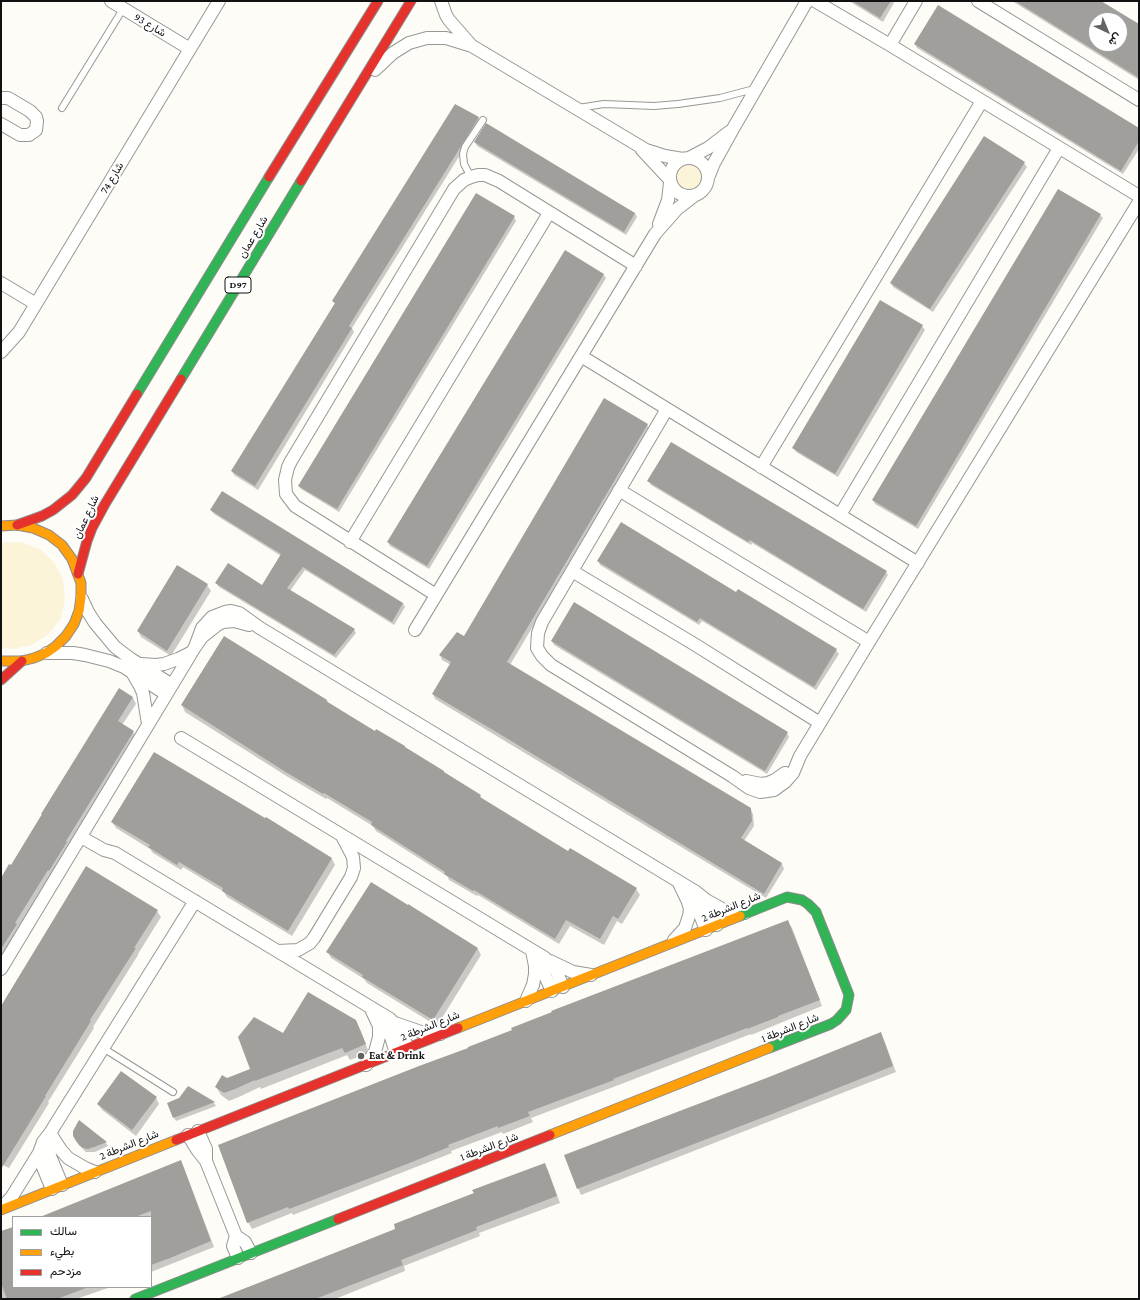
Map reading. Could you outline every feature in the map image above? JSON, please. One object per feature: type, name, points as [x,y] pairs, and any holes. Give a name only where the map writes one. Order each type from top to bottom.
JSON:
[{"type":"street","name":"شارع 93","points":[[111,1],[190,49]]},
{"type":"street","name":"شارع 74","points":[[1,352],[19,332],[219,1]]},
{"type":"street","name":"شارع عمان","points":[[17,525],[42,516],[53,510],[72,495],[86,478],[188,309],[378,1]]},
{"type":"street","name":"شارع عمان","points":[[78,574],[87,541],[101,509],[410,1]]},
{"type":"street","points":[[442,1],[443,8],[449,20],[472,46]]},
{"type":"street","points":[[655,234],[677,209],[704,189],[714,163],[807,1]]},
{"type":"street","points":[[815,1],[1139,196]]},
{"type":"street","points":[[890,45],[916,1]]},
{"type":"street","points":[[978,1],[1139,100]]},
{"type":"street","points":[[361,82],[397,50],[418,40],[427,38],[446,38],[472,46],[637,145],[656,153],[686,159],[695,159],[704,166],[708,178]]},
{"type":"street","points":[[1,98],[8,98],[34,114],[37,121],[36,130],[29,135],[20,135],[1,124]]},
{"type":"street","points":[[761,467],[982,101]]},
{"type":"street","points":[[415,630],[655,234],[667,204],[670,171],[673,166],[678,162],[708,148],[734,127]]},
{"type":"street","points":[[637,145],[658,166],[677,193],[682,196],[694,196]]},
{"type":"street","points":[[840,515],[1059,148]]},
{"type":"street","points":[[436,595],[295,506],[290,500],[284,486],[288,467],[454,189],[471,176],[485,175],[499,182],[636,266]]},
{"type":"street","points":[[667,409],[542,622],[538,633],[537,648],[542,656],[551,665],[732,776],[753,783],[768,783],[782,776],[800,756],[1139,202]]},
{"type":"street","points":[[350,542],[549,213]]},
{"type":"street","points":[[1,283],[36,304]]},
{"type":"street","points":[[581,356],[918,562]]},
{"type":"street","points":[[619,490],[869,642]]},
{"type":"street","points":[[1,526],[17,525],[33,528],[49,535],[62,545],[72,558],[81,583],[79,611],[74,624],[66,636],[56,646],[46,653],[34,658],[22,661],[1,661]]},
{"type":"street","points":[[572,571],[701,648],[820,723]]},
{"type":"street","points":[[81,597],[88,612],[115,647],[135,668],[169,690]]},
{"type":"street","points":[[1,969],[193,650],[212,628],[223,622],[234,621],[260,628],[696,892],[706,900],[724,910],[746,914]]},
{"type":"street","points":[[46,653],[85,655],[109,661],[124,667],[135,668],[164,664],[178,659],[193,650]]},
{"type":"street","points":[[1,680],[22,661]]},
{"type":"street","points":[[135,668],[136,678],[143,693],[148,724]]},
{"type":"street","points":[[182,738],[532,951],[568,970],[592,976]]},
{"type":"street","points":[[83,833],[107,844],[114,852],[395,1024],[421,1032],[443,1035]]},
{"type":"street","points":[[278,951],[298,950],[310,943],[351,877],[354,868],[354,857],[342,836]]},
{"type":"street","points":[[669,945],[682,933],[688,922],[689,916],[690,909],[688,902],[679,883]]},
{"type":"street","points":[[690,889],[711,927]]},
{"type":"street","name":"شارع الشرطة 2","points":[[1,1209],[592,976],[788,897],[802,900],[812,908],[818,918],[849,995],[846,1010]]},
{"type":"street","points":[[706,900],[710,907],[711,927]]},
{"type":"street","points":[[1,1209],[18,1188],[39,1154],[43,1142],[50,1134],[195,901]]},
{"type":"street","points":[[532,951],[541,965],[552,991]]},
{"type":"street","points":[[526,1001],[534,985],[535,966],[532,951]]},
{"type":"street","points":[[546,959],[556,970],[564,987]]},
{"type":"street","name":"شارع الشرطة 1","points":[[135,1299],[832,1024],[846,1010]]},
{"type":"street","points":[[376,1012],[390,1034],[396,1053]]},
{"type":"street","points":[[366,1065],[375,1052],[379,1037],[376,1012]]},
{"type":"street","points":[[395,1024],[400,1030],[408,1048]]},
{"type":"street","points":[[193,1133],[198,1151],[206,1161],[236,1236],[243,1240],[251,1253]]},
{"type":"street","points":[[50,1134],[68,1158],[95,1172]]},
{"type":"street","points":[[50,1134],[50,1156],[56,1187]]},
{"type":"street","points":[[39,1154],[42,1169],[56,1187]]},
{"type":"street","points":[[236,1236],[233,1246],[238,1258]]},
{"type":"lane","points":[[62,108],[123,9]]},
{"type":"lane","points":[[577,109],[604,104],[654,106],[678,104],[720,98],[756,88]]},
{"type":"lane","points":[[471,176],[464,164],[462,154],[483,120]]},
{"type":"lane","points":[[103,1048],[173,1092]]},
{"type":"sand","points":[[688,161],[699,166],[704,177],[699,188],[688,193],[677,188],[672,177],[677,166]]},
{"type":"sand","points":[[21,542],[40,549],[54,562],[63,579],[65,599],[61,618],[49,634],[32,645],[13,649],[1,647],[1,543]]},
{"type":"building","points":[[852,1],[891,1],[880,18]]},
{"type":"building","points":[[1015,1],[1101,1],[1119,12],[1088,12],[1088,46]]},
{"type":"building","points":[[938,5],[1139,128],[1139,141],[1121,171],[914,44]]},
{"type":"building","points":[[1128,17],[1139,24],[1139,78],[1097,52],[1128,52]]},
{"type":"building","points":[[455,104],[479,117],[478,119],[349,326],[352,328],[255,486],[231,471],[335,303],[332,301]]},
{"type":"building","points":[[486,123],[635,213],[624,232],[474,142]]},
{"type":"building","points":[[984,136],[1025,162],[930,309],[890,283]]},
{"type":"building","points":[[1058,189],[1101,214],[916,526],[872,500]]},
{"type":"building","points":[[476,193],[515,216],[337,509],[298,486]]},
{"type":"building","points":[[565,250],[604,274],[427,566],[387,542]]},
{"type":"building","points":[[880,300],[923,325],[835,474],[792,448]]},
{"type":"building","points":[[604,398],[648,424],[507,662],[751,808],[752,821],[741,838],[782,863],[764,894],[432,694],[451,662],[439,655],[457,632],[464,636]]},
{"type":"building","points":[[671,442],[887,571],[863,609],[750,540],[748,542],[647,481]]},
{"type":"building","points":[[222,491],[403,603],[392,622],[303,567],[287,588],[355,629],[334,655],[215,583],[228,563],[262,585],[281,554],[210,510]]},
{"type":"building","points":[[621,522],[736,592],[738,589],[837,649],[814,687],[700,618],[697,622],[597,561]]},
{"type":"building","points":[[177,565],[208,584],[167,651],[137,631]]},
{"type":"building","points":[[574,602],[788,732],[765,771],[551,641]]},
{"type":"building","points":[[224,636],[375,731],[376,729],[405,746],[481,795],[480,797],[568,851],[570,848],[637,888],[618,919],[613,916],[600,939],[566,920],[555,939],[474,890],[473,891],[444,874],[445,872],[371,825],[372,822],[284,771],[181,705]]},
{"type":"building","points":[[119,688],[133,697],[118,721],[134,731],[66,841],[67,842],[15,923],[17,924],[1,949],[1,878],[9,864],[11,865]]},
{"type":"building","points":[[154,752],[265,818],[266,817],[332,858],[288,931],[222,891],[223,888],[179,862],[177,865],[148,847],[150,845],[111,822]]},
{"type":"building","points":[[86,866],[158,910],[1,1169],[1,1006]]},
{"type":"building","points":[[371,882],[478,948],[433,1020],[362,977],[363,975],[326,952]]},
{"type":"building","points":[[788,920],[820,1000],[528,1112],[530,1116],[498,1128],[498,1126],[448,1145],[449,1147],[407,1164],[289,1209],[288,1207],[247,1223],[218,1145],[468,1048],[512,1030],[511,1028],[552,1012],[551,1011]]},
{"type":"building","points":[[308,992],[356,1020],[366,1044],[345,1053],[342,1048],[224,1093],[215,1087],[222,1075],[227,1078],[250,1069],[238,1037],[254,1017],[283,1033]]},
{"type":"building","points":[[881,1032],[893,1066],[577,1189],[564,1155],[769,1077]]},
{"type":"building","points":[[121,1071],[157,1097],[132,1130],[97,1104]]},
{"type":"building","points":[[188,1086],[215,1102],[173,1118],[167,1103],[179,1098]]},
{"type":"building","points":[[79,1120],[107,1142],[88,1149],[79,1145],[73,1136],[73,1131]]},
{"type":"building","points":[[181,1160],[211,1241],[152,1265],[151,1211],[138,1216],[42,1216]]},
{"type":"building","points":[[545,1163],[557,1196],[476,1227],[477,1230],[401,1260],[403,1265],[315,1299],[218,1299],[395,1229],[394,1224],[474,1193],[472,1190]]},
{"type":"building","points":[[12,1227],[12,1288],[86,1288],[57,1299],[7,1299],[1,1283],[1,1231]]},
{"type":"traffic: fast","points":[[137,394],[269,177]]},
{"type":"traffic: fast","points":[[181,379],[301,181]]},
{"type":"traffic: fast","points":[[740,916],[787,897],[802,900],[808,904],[816,912],[849,995],[846,1010],[831,1024],[769,1048]]},
{"type":"traffic: fast","points":[[135,1299],[338,1219]]},
{"type":"traffic: slow","points":[[1,526],[17,525],[33,528],[49,535],[62,545],[72,559],[81,583],[79,611],[74,624],[66,636],[56,646],[46,653],[34,658],[22,661],[1,661]]},
{"type":"traffic: slow","points":[[458,1028],[740,916]]},
{"type":"traffic: slow","points":[[550,1135],[769,1048]]},
{"type":"traffic: slow","points":[[1,1210],[176,1140]]},
{"type":"traffic: jam","points":[[269,177],[378,1]]},
{"type":"traffic: jam","points":[[301,181],[411,1]]},
{"type":"traffic: jam","points":[[78,574],[92,528],[181,379]]},
{"type":"traffic: jam","points":[[17,525],[42,516],[53,510],[72,495],[86,478],[137,394]]},
{"type":"traffic: jam","points":[[1,680],[22,661]]},
{"type":"traffic: jam","points":[[176,1140],[458,1028]]},
{"type":"traffic: jam","points":[[338,1219],[550,1135]]},
{"type":"place","name":"Eat & Drink","points":[[361,1056]]}]
